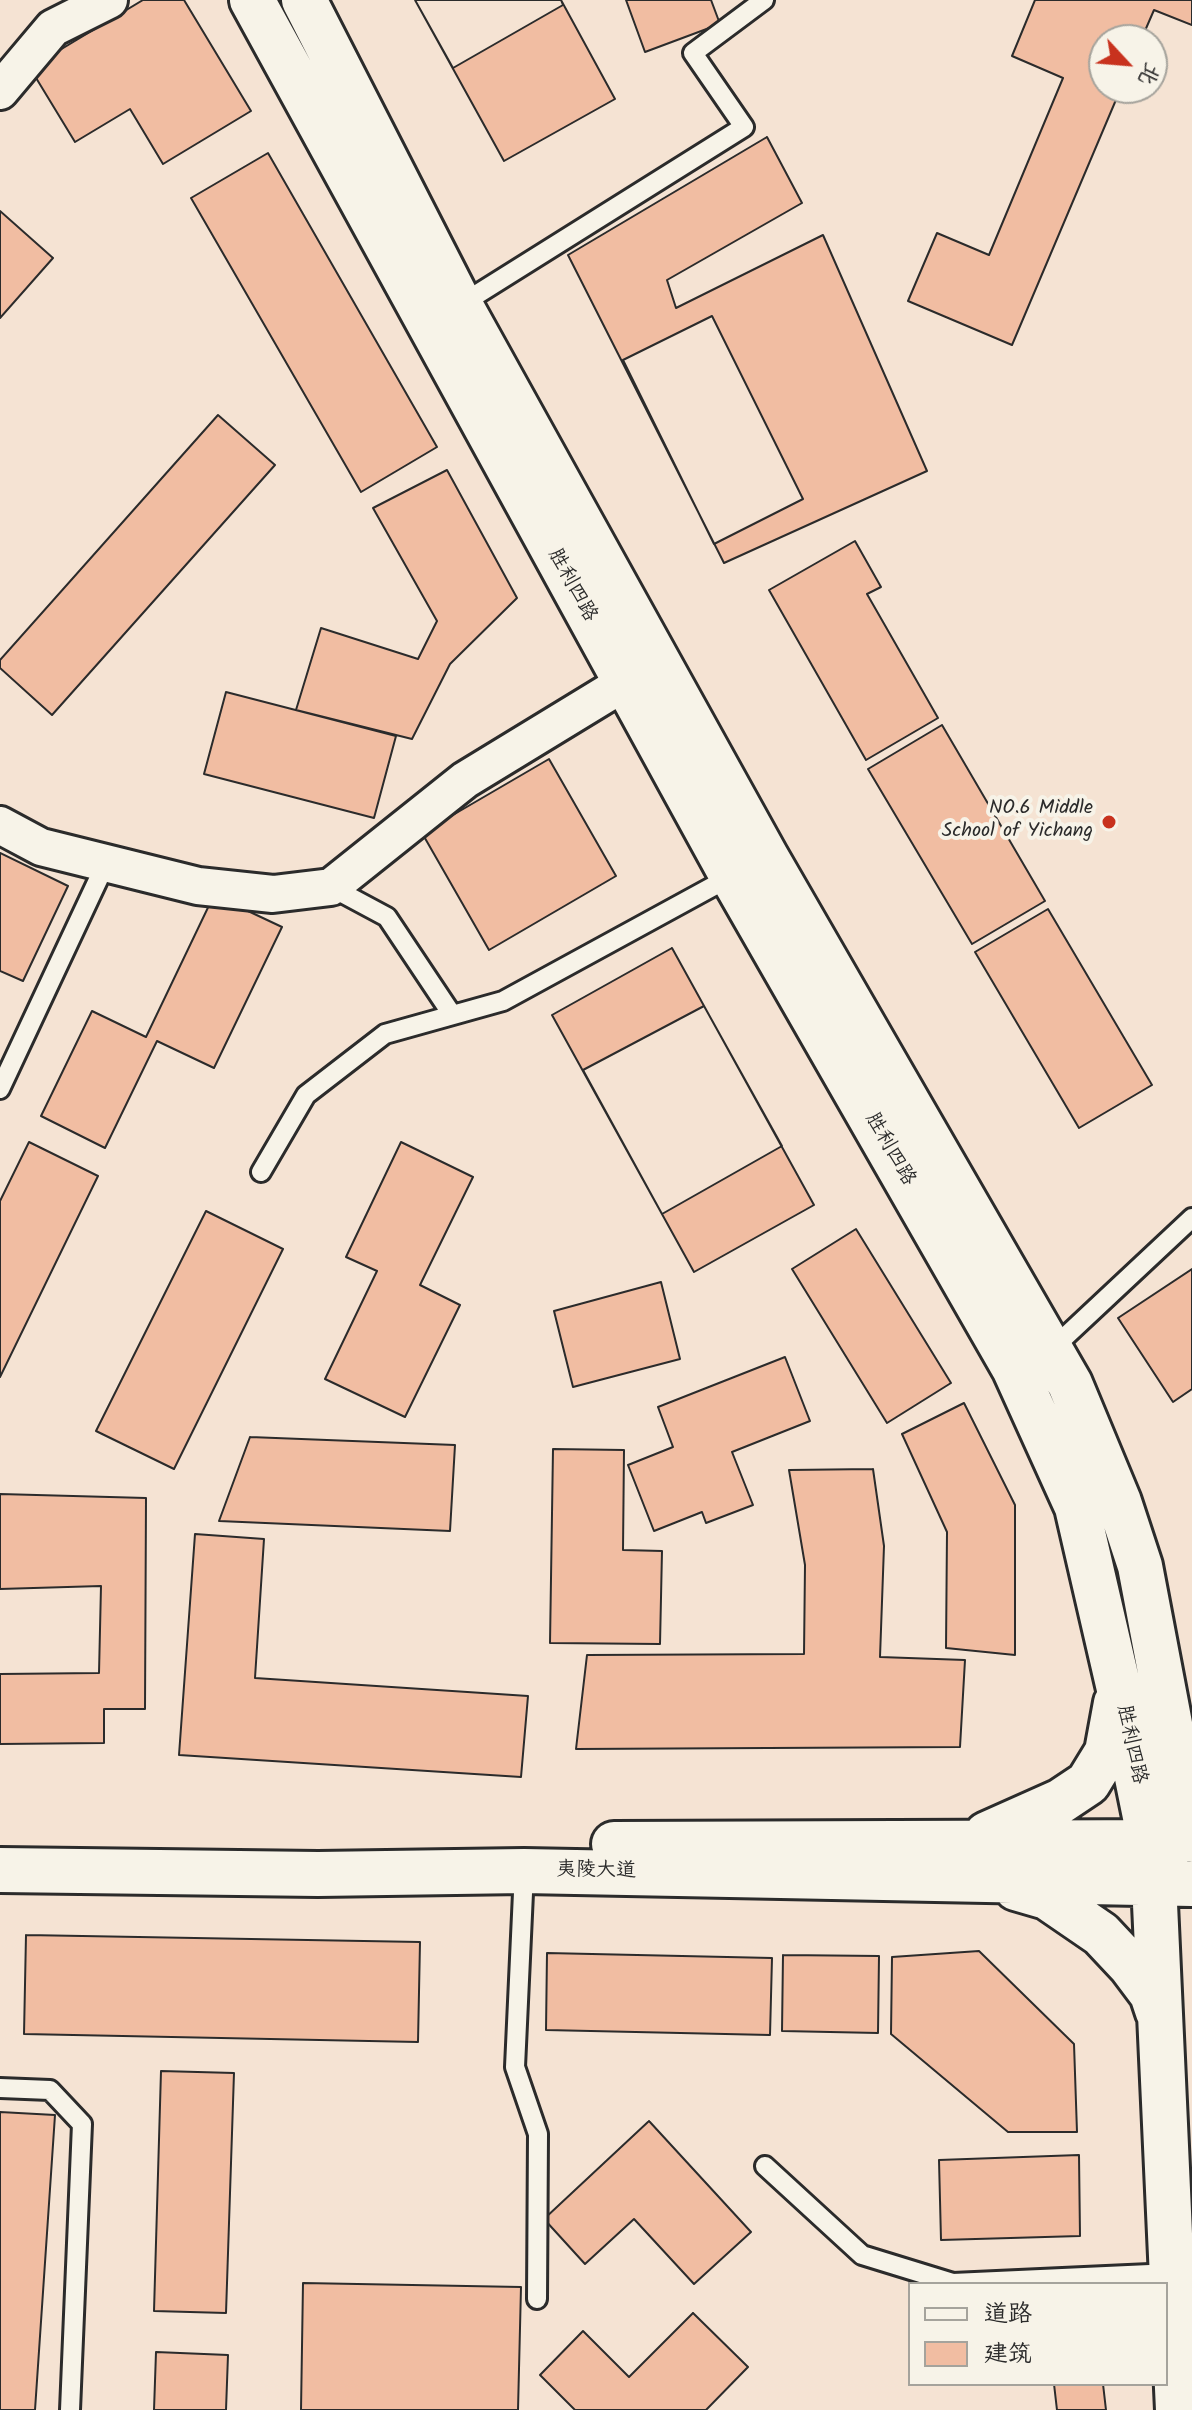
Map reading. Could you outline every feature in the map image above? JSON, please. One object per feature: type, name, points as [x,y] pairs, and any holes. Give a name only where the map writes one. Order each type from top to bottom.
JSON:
[{"type":"main road","name":"胜利四路","points":[[252,0],[624,683],[1014,1368],[1077,1507],[1119,1689],[1176,1858]]},
{"type":"main road","name":"胜利四路","points":[[304,0],[460,305],[766,857],[1070,1384],[1119,1502],[1144,1587],[1176,1858],[1161,2020],[1178,2410]]},
{"type":"main road","points":[[1144,1587],[1192,1689]]},
{"type":"main road","points":[[1119,1689],[1107,1752],[1088,1783],[977,1860],[1074,1912],[1131,1966],[1152,1994],[1161,2020]]},
{"type":"main road","name":"夷陵大道","points":[[0,1843],[977,1860]]},
{"type":"main road","name":"夷陵大道","points":[[0,1870],[318,1874],[1176,1858]]},
{"type":"street","points":[[0,91],[53,28],[109,0]]},
{"type":"street","points":[[0,825],[41,847],[198,886],[273,894],[331,887],[465,780],[624,683]]},
{"type":"lane","points":[[460,305],[744,127],[693,53],[764,0]]},
{"type":"lane","points":[[0,1089],[106,863]]},
{"type":"lane","points":[[261,1172],[306,1095],[385,1034],[451,1013],[503,1001],[732,876]]},
{"type":"lane","points":[[331,887],[387,917],[451,1013]]},
{"type":"lane","points":[[1051,1350],[1192,1218]]},
{"type":"lane","points":[[524,1871],[515,2067],[538,2134],[537,2299]]},
{"type":"lane","points":[[0,2088],[50,2090],[82,2124],[70,2410]]},
{"type":"lane","points":[[765,2166],[862,2255],[950,2282]]},
{"type":"lane","points":[[975,2282],[1172,2273]]},
{"type":"building","points":[[143,0],[184,0],[251,111],[163,164],[130,109],[75,142],[30,68]]},
{"type":"building","points":[[415,0],[561,0],[615,99],[504,161]]},
{"type":"building","points":[[415,0],[561,0],[563,5],[453,68]]},
{"type":"building","points":[[626,0],[711,0],[720,24],[645,52]]},
{"type":"building","points":[[1035,0],[1192,0],[1192,25],[1154,10],[1148,24],[1088,24],[1088,104],[1114,104],[1012,345],[908,301],[937,233],[989,255],[1063,78],[1012,56]]},
{"type":"building","points":[[767,137],[802,203],[667,280],[676,308],[823,235],[927,471],[724,563],[568,255]]},
{"type":"building","points":[[268,153],[437,447],[361,492],[191,198]]},
{"type":"building","points":[[0,211],[53,258],[0,318]]},
{"type":"building","points":[[712,316],[803,499],[714,544],[623,360]]},
{"type":"building","points":[[218,415],[275,465],[52,715],[0,668],[0,660]]},
{"type":"building","points":[[447,470],[517,598],[450,664],[412,739],[296,710],[321,628],[418,659],[437,621],[373,508]]},
{"type":"building","points":[[855,541],[881,587],[867,594],[938,718],[866,760],[769,590]]},
{"type":"building","points":[[226,692],[396,736],[374,818],[204,774]]},
{"type":"building","points":[[942,725],[1045,901],[972,944],[868,769]]},
{"type":"building","points":[[549,759],[616,876],[489,950],[422,833]]},
{"type":"building","points":[[0,853],[68,886],[23,981],[0,971]]},
{"type":"building","points":[[214,895],[282,927],[214,1068],[157,1041],[105,1148],[41,1116],[92,1011],[146,1037]]},
{"type":"building","points":[[1048,909],[1152,1085],[1079,1128],[975,952]]},
{"type":"building","points":[[672,948],[814,1205],[694,1272],[552,1015]]},
{"type":"building","points":[[704,1006],[782,1146],[662,1214],[583,1070]]},
{"type":"building","points":[[29,1142],[98,1176],[0,1377],[0,1201]]},
{"type":"building","points":[[401,1142],[473,1177],[420,1285],[460,1305],[405,1417],[325,1379],[377,1271],[346,1257]]},
{"type":"building","points":[[206,1211],[283,1249],[174,1469],[96,1431]]},
{"type":"building","points":[[856,1229],[951,1383],[887,1423],[792,1269]]},
{"type":"building","points":[[1192,1269],[1192,1389],[1173,1402],[1118,1318]]},
{"type":"building","points":[[661,1282],[680,1359],[573,1387],[554,1311]]},
{"type":"building","points":[[785,1357],[810,1421],[732,1452],[753,1505],[706,1523],[702,1512],[654,1531],[628,1465],[673,1447],[658,1407]]},
{"type":"building","points":[[964,1403],[1015,1505],[1015,1655],[946,1648],[947,1532],[902,1434]]},
{"type":"building","points":[[250,1437],[455,1445],[450,1531],[219,1521]]},
{"type":"building","points":[[553,1449],[624,1450],[623,1550],[662,1551],[660,1644],[550,1643]]},
{"type":"building","points":[[873,1469],[884,1546],[880,1657],[965,1660],[960,1747],[576,1749],[587,1655],[804,1654],[805,1565],[789,1470]]},
{"type":"building","points":[[0,1494],[146,1498],[145,1709],[104,1709],[104,1743],[0,1744],[0,1674],[99,1673],[101,1586],[0,1589]]},
{"type":"building","points":[[195,1534],[264,1539],[255,1678],[528,1696],[521,1777],[179,1755]]},
{"type":"building","points":[[26,1935],[420,1942],[418,2042],[24,2034]]},
{"type":"building","points":[[979,1951],[1074,2044],[1077,2132],[1008,2132],[891,2034],[892,1957]]},
{"type":"building","points":[[547,1953],[772,1958],[770,2035],[546,2030]]},
{"type":"building","points":[[783,1955],[879,1956],[878,2033],[782,2031]]},
{"type":"building","points":[[161,2071],[234,2073],[226,2313],[154,2311]]},
{"type":"building","points":[[0,2112],[55,2115],[35,2410],[0,2410]]},
{"type":"building","points":[[649,2121],[751,2232],[694,2284],[634,2219],[585,2264],[544,2219]]},
{"type":"building","points":[[1079,2155],[1080,2236],[941,2240],[939,2160]]},
{"type":"building","points":[[303,2283],[521,2287],[518,2410],[301,2410]]},
{"type":"building","points":[[693,2313],[748,2367],[706,2410],[575,2410],[540,2375],[583,2331],[629,2377]]},
{"type":"building","points":[[156,2352],[228,2355],[226,2410],[154,2410]]},
{"type":"building","points":[[1054,2386],[1103,2386],[1106,2410],[1057,2410]]},
{"type":"place","name":"NO.6 Middle School of Yichang","points":[[1109,822]]}]
